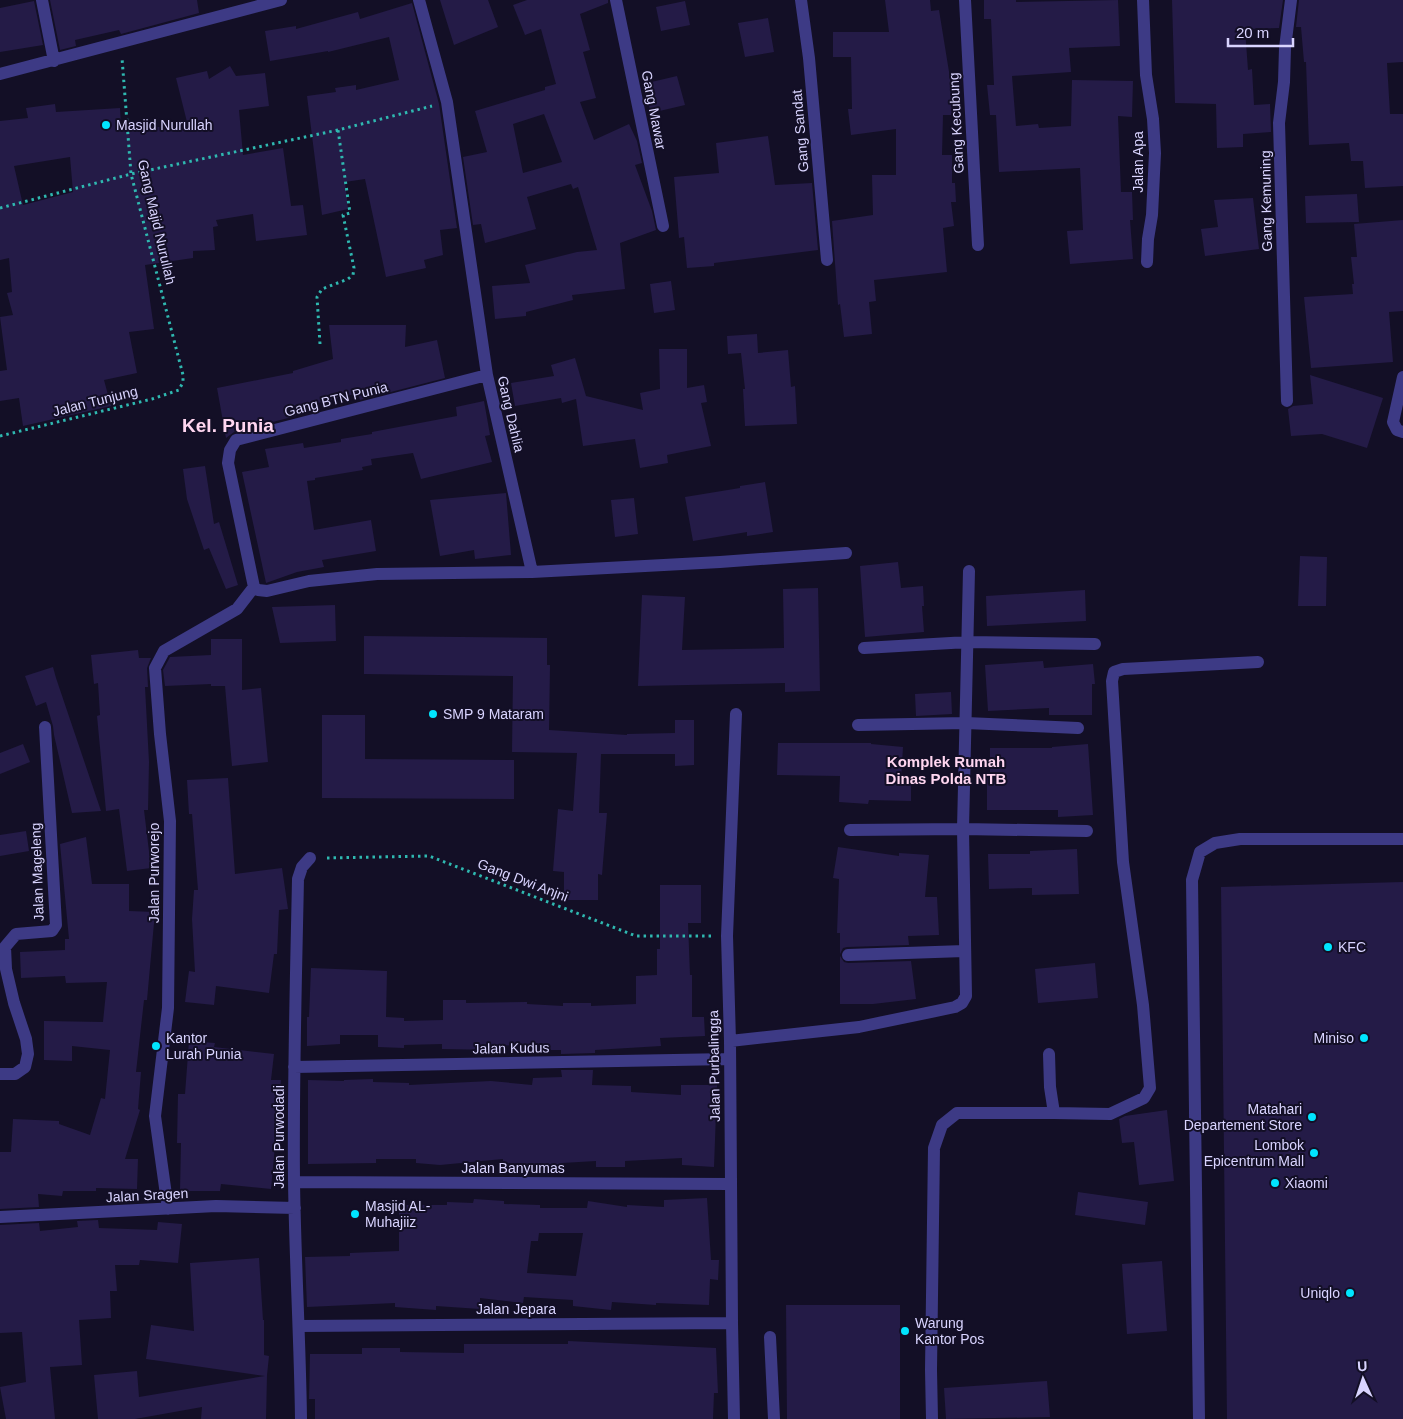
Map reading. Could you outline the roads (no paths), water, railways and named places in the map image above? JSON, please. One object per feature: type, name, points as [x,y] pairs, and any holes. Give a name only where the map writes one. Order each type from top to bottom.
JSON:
[{"type":"street","points":[[42,0],[54,61]]},
{"type":"street","points":[[0,74],[121,42],[234,6],[281,0]]},
{"type":"street","name":"Gang Dahlia","points":[[420,0],[447,102],[487,375],[532,572]]},
{"type":"street","name":"Gang Mawar","points":[[616,0],[663,226]]},
{"type":"street","name":"Gang Sandat","points":[[801,0],[809,58],[827,260]]},
{"type":"street","name":"Gang Kecubung","points":[[965,0],[978,245]]},
{"type":"street","name":"Jalan Apa","points":[[1143,0],[1146,75],[1155,153],[1148,256]]},
{"type":"street","name":"Gang Kemuning","points":[[1287,401],[1279,123],[1291,0]]},
{"type":"street","name":"Gang BTN Punia","points":[[254,587],[228,463],[230,450],[236,440],[487,375]]},
{"type":"street","points":[[1403,377],[1393,422],[1398,430],[1403,432]]},
{"type":"street","points":[[254,587],[258,590],[267,591],[308,582],[377,574],[532,572],[846,553]]},
{"type":"street","points":[[730,1041],[859,1027],[955,1007],[962,1003],[966,996],[962,829],[969,571]]},
{"type":"street","name":"Jalan Purworejo","points":[[168,1209],[155,1116],[168,1008],[170,821],[155,668],[164,651],[237,609],[254,587]]},
{"type":"street","points":[[864,648],[968,642],[1096,644]]},
{"type":"street","points":[[932,1419],[934,1148],[942,1125],[957,1113],[1110,1114],[1144,1098],[1150,1088],[1143,1005],[1123,862],[1112,681],[1114,672],[1123,669],[1258,662]]},
{"type":"street","name":"Jalan Purbalingga","points":[[734,1419],[727,936],[736,714]]},
{"type":"street","points":[[858,725],[966,723],[1078,728]]},
{"type":"street","name":"Jalan Mageleng","points":[[0,1074],[15,1074],[25,1066],[28,1054],[26,1039],[14,1003],[6,969],[4,947],[16,934],[52,931],[56,924],[45,727]]},
{"type":"street","points":[[850,830],[1087,830]]},
{"type":"street","points":[[1199,1419],[1192,880],[1200,852],[1215,843],[1240,839],[1403,839]]},
{"type":"street","name":"Jalan Purwodadi","points":[[301,1419],[300,1326],[294,1182],[294,1067],[298,879],[302,867],[310,858]]},
{"type":"street","points":[[848,955],[964,952]]},
{"type":"street","points":[[1049,1054],[1050,1087],[1054,1113]]},
{"type":"street","name":"Jalan Kudus","points":[[294,1067],[729,1059]]},
{"type":"street","name":"Jalan Banyumas","points":[[294,1182],[730,1184]]},
{"type":"street","name":"Jalan Sragen","points":[[0,1217],[216,1206],[295,1208]]},
{"type":"street","name":"Jalan Jepara","points":[[300,1326],[732,1323]]},
{"type":"street","points":[[770,1337],[774,1419]]},
{"type":"place","name":"Masjid Nurullah","points":[[106,125]]},
{"type":"place","name":"SMP 9 Mataram","points":[[433,714]]},
{"type":"place","name":"KFC","points":[[1328,947]]},
{"type":"place","name":"Miniso","points":[[1364,1038]]},
{"type":"place","name":"Kantor Lurah Punia","points":[[156,1046]]},
{"type":"place","name":"Matahari Departement Store","points":[[1312,1117]]},
{"type":"place","name":"Lombok Epicentrum Mall","points":[[1314,1153]]},
{"type":"place","name":"Xiaomi","points":[[1275,1183]]},
{"type":"place","name":"Masjid AL- Muhajiiz","points":[[355,1214]]},
{"type":"place","name":"Uniqlo","points":[[1350,1293]]},
{"type":"place","name":"Warung Kantor Pos","points":[[905,1331]]},
{"type":"district","name":"Kel. Punia","points":[[228,425]]},
{"type":"district","name":"Komplek Rumah Dinas Polda NTB","points":[[946,770]]}]
